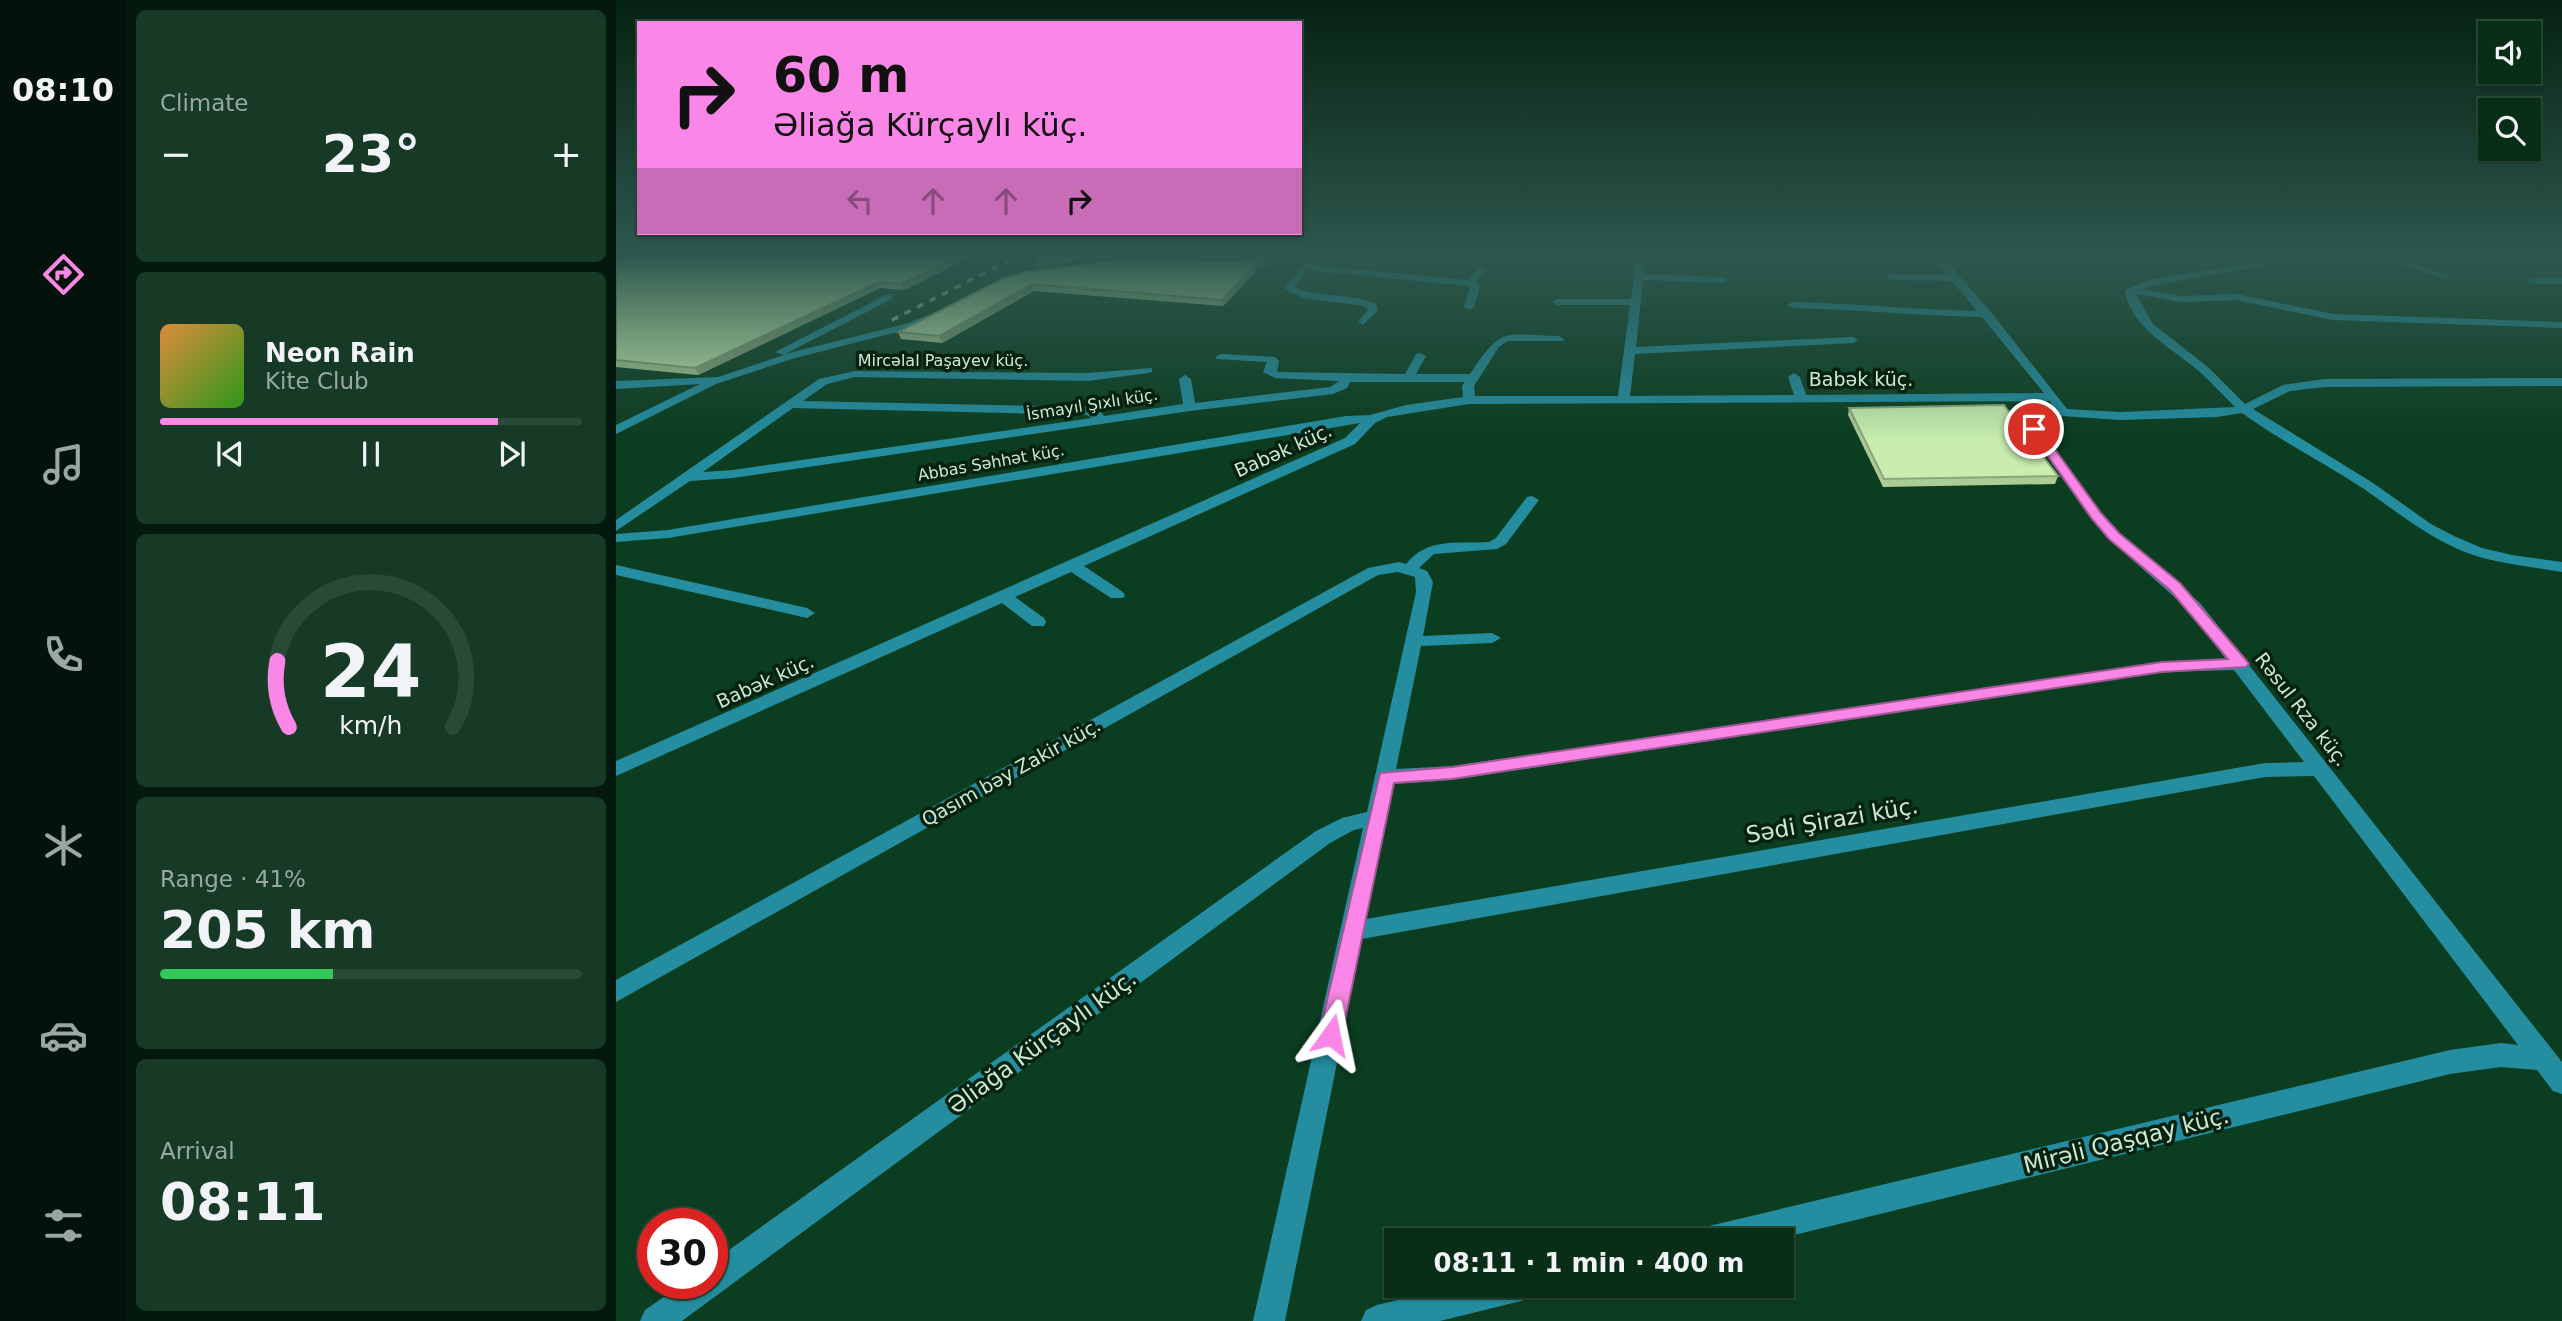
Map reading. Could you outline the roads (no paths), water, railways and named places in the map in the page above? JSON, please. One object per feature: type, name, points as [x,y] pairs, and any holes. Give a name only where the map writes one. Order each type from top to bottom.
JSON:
[{"type":"street","points":[[757,366],[848,317]]},
{"type":"street","points":[[616,430],[719,380],[757,366],[909,326],[931,317]]},
{"type":"street","points":[[1363,323],[1368,317]]},
{"type":"street","points":[[1624,399],[1634,317]]},
{"type":"street","points":[[1989,317],[2057,405]]},
{"type":"street","points":[[2143,317],[2149,326],[2205,370],[2244,409],[2449,539],[2477,551],[2512,560],[2562,567]]},
{"type":"street","points":[[2331,317],[2562,326]]},
{"type":"street","points":[[1469,400],[1468,386],[1499,341],[1511,337],[1559,339]]},
{"type":"street","points":[[1630,351],[1853,340]]},
{"type":"street","points":[[1409,377],[1420,356]]},
{"type":"street","points":[[1221,357],[1266,358],[1273,361],[1269,372],[1275,375],[1346,378]]},
{"type":"street","name":"Mircəlal Paşayev küç.","points":[[616,527],[789,404],[823,381],[839,376],[1088,377],[1148,370]]},
{"type":"street","points":[[1794,377],[1801,398]]},
{"type":"street","name":"İsmayıl Şıxlı küç.","points":[[688,477],[733,474],[1190,407],[1333,390],[1343,385],[1346,378],[1473,378]]},
{"type":"street","points":[[1185,379],[1190,407]]},
{"type":"street","points":[[616,385],[719,380]]},
{"type":"street","points":[[2244,409],[2271,394],[2305,385],[2562,382]]},
{"type":"street","name":"Babək küç.","points":[[616,769],[1350,441],[1361,434],[1371,419],[1387,413],[1469,400],[1801,398],[2057,405],[2120,416],[2217,413],[2244,409]]},
{"type":"street","points":[[789,404],[1087,411],[1096,413],[1100,421]]},
{"type":"street","name":"Rəsul Rza küç.","points":[[2057,405],[2034,429],[2044,445],[2114,536],[2175,586],[2241,664],[2562,1082]]},
{"type":"street","name":"Abbas Səhhət küç.","points":[[616,538],[668,534],[1346,420],[1371,419]]},
{"type":"street","points":[[1269,1321],[1414,641],[1424,582],[1420,575],[1410,570],[1422,555],[1430,550],[1492,546],[1502,541],[1532,500]]},
{"type":"street","points":[[1072,565],[1117,595]]},
{"type":"street","name":"Qasım bəy Zakir küç.","points":[[616,992],[1374,571],[1399,567],[1410,570]]},
{"type":"street","points":[[616,570],[807,613]]},
{"type":"street","points":[[1003,596],[1038,622]]},
{"type":"street","points":[[1414,641],[1492,638]]},
{"type":"street","points":[[1386,777],[1466,771],[2162,667],[2241,664]]},
{"type":"street","name":"Sədi Şirazi küç.","points":[[1353,931],[2265,770],[2321,769]]},
{"type":"street","name":"Əliağa Kürçaylı küç.","points":[[728,1270],[1323,837],[1349,823],[1377,817]]},
{"type":"street","name":"Mirəli Qaşqay küç.","points":[[1763,1228],[2450,1062],[2501,1055],[2544,1059]]},
{"type":"street","points":[[1377,1321],[1472,1298]]},
{"type":"street","name":"Əliağa Kürçaylı küç.","points":[[656,1321],[687,1299]]},
{"type":"railway","points":[[892,320],[899,317]]}]
